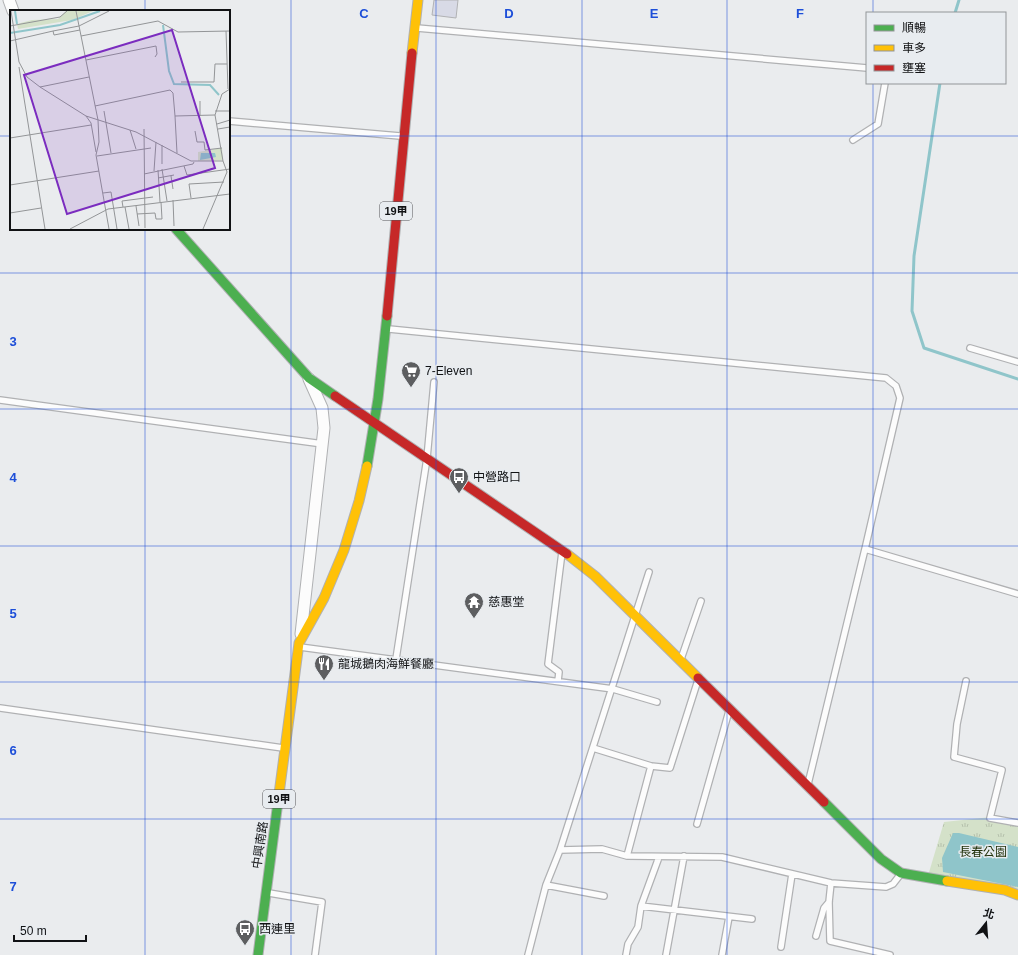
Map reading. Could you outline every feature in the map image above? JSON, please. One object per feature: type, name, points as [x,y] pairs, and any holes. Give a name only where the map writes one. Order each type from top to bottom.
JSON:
[{"type":"street","points":[[9,0],[13,10]]},
{"type":"street","name":"19甲","points":[[299,645],[317,616],[340,566],[359,500],[375,423],[386,329],[402,137],[418,0]]},
{"type":"street","points":[[177,230],[309,378],[562,550],[595,576],[881,859],[901,873],[1005,890],[1018,895]]},
{"type":"street","points":[[299,645],[324,444],[322,408],[309,378]]},
{"type":"street","name":"中興南路","points":[[258,955],[299,645]]},
{"type":"lane","points":[[414,27],[866,68]]},
{"type":"lane","points":[[853,140],[878,124],[885,84]]},
{"type":"lane","points":[[230,121],[402,137]]},
{"type":"lane","points":[[386,329],[886,378],[896,386],[900,398],[807,786]]},
{"type":"lane","points":[[970,348],[1018,362]]},
{"type":"lane","points":[[396,659],[427,458],[434,382]]},
{"type":"lane","points":[[0,400],[324,444]]},
{"type":"lane","points":[[865,549],[1018,594]]},
{"type":"lane","points":[[558,681],[559,672],[548,664],[562,550]]},
{"type":"lane","points":[[528,955],[546,885],[560,850],[650,572]]},
{"type":"lane","points":[[680,661],[701,601]]},
{"type":"lane","points":[[299,645],[613,689],[657,702]]},
{"type":"lane","points":[[593,748],[651,766],[670,768],[698,678]]},
{"type":"lane","points":[[966,681],[957,724],[954,757],[1002,770],[990,818],[1018,823]]},
{"type":"lane","points":[[0,708],[285,748]]},
{"type":"lane","points":[[697,824],[729,708]]},
{"type":"lane","points":[[627,856],[651,766]]},
{"type":"lane","points":[[560,850],[602,850],[627,856],[722,857],[831,883],[886,887],[893,884],[901,873]]},
{"type":"lane","points":[[666,955],[684,856]]},
{"type":"lane","points":[[626,955],[628,944],[638,927],[641,906],[659,857]]},
{"type":"lane","points":[[782,947],[792,874]]},
{"type":"lane","points":[[831,883],[829,902],[830,941],[890,955]]},
{"type":"lane","points":[[546,885],[604,896]]},
{"type":"lane","points":[[266,893],[322,902],[316,955]]},
{"type":"lane","points":[[816,936],[824,908],[829,902]]},
{"type":"lane","points":[[641,906],[675,912],[752,919]]},
{"type":"lane","points":[[722,955],[729,917]]},
{"type":"green space","name":"長春公園","points":[[991,817],[1018,824],[1018,894],[927,879],[944,822]]},
{"type":"water","points":[[953,833],[959,833],[1018,847],[1018,887],[943,872],[942,858]]},
{"type":"building","points":[[434,0],[458,0],[456,18],[432,15]]},
{"type":"waterway","points":[[955,12],[959,0]]},
{"type":"waterway","points":[[940,84],[914,256],[912,311],[924,348],[1018,379]]},
{"type":"traffic: fast","points":[[177,230],[309,378],[335,396]]},
{"type":"traffic: fast","points":[[367,466],[378,399],[387,316]]},
{"type":"traffic: fast","points":[[258,955],[279,794]]},
{"type":"traffic: fast","points":[[824,802],[881,859],[901,873],[947,881]]},
{"type":"traffic: slow","points":[[412,53],[418,0]]},
{"type":"traffic: slow","points":[[279,794],[299,643],[324,598],[344,550],[359,501],[367,466]]},
{"type":"traffic: slow","points":[[567,554],[595,576],[698,678]]},
{"type":"traffic: slow","points":[[947,881],[1005,890],[1018,895]]},
{"type":"traffic: jam","points":[[387,316],[412,53]]},
{"type":"traffic: jam","points":[[335,396],[567,554]]},
{"type":"traffic: jam","points":[[698,678],[824,802]]},
{"type":"place","name":"7-Eleven","points":[[411,388]]},
{"type":"place","name":"中營路口","points":[[459,494]]},
{"type":"place","name":"慈惠堂","points":[[474,619]]},
{"type":"place","name":"龍城鵝肉海鮮餐廳","points":[[324,681]]},
{"type":"place","name":"西連里","points":[[245,946]]}]
